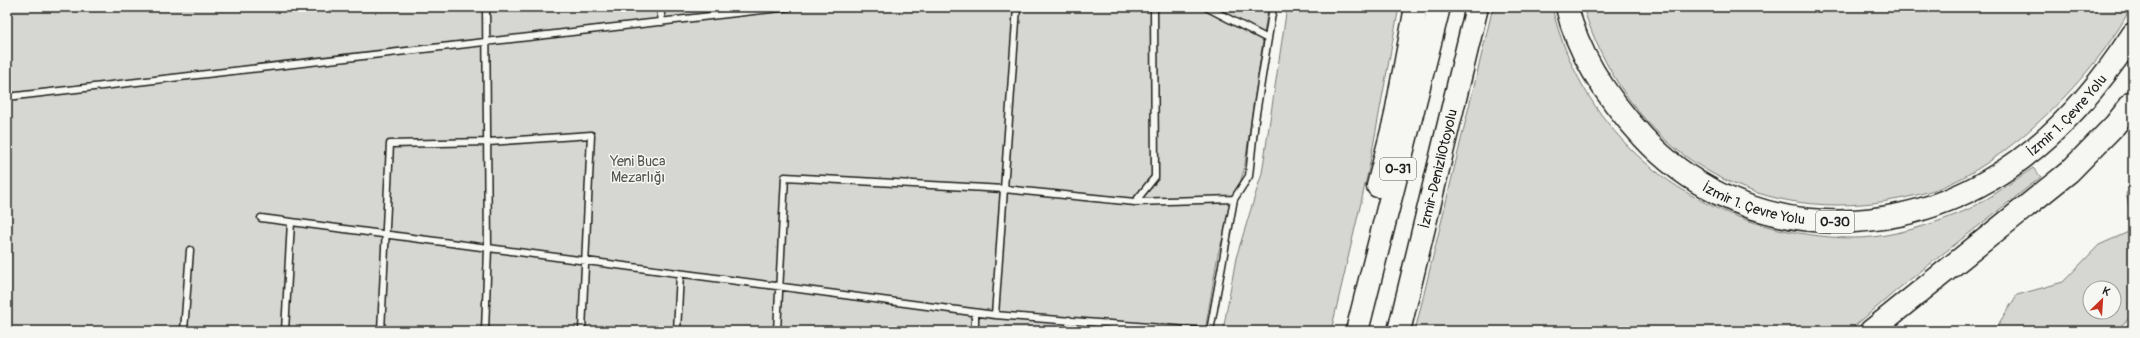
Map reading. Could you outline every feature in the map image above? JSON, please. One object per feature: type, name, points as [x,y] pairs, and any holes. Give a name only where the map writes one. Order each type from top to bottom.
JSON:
[{"type":"highway","points":[[1360,322],[1375,200],[1395,119],[1416,7]]},
{"type":"highway","name":"O-31","points":[[1360,322],[1439,7]]},
{"type":"highway","name":"İzmir-DenizliOtoyolu","points":[[1399,331],[1477,7]]},
{"type":"highway","name":"İzmir 1. Çevre Yolu","points":[[1567,7],[1569,18],[1589,66],[1632,125],[1655,150],[1688,176],[1723,196],[1757,210],[1789,218],[1827,222],[1880,219],[1939,205],[1989,180],[2031,151],[2067,118],[2110,69],[2133,34]]},
{"type":"highway","points":[[1871,331],[2069,172],[2115,125],[2133,102]]},
{"type":"lane","points":[[485,331],[488,248],[488,42],[486,7]]},
{"type":"lane","points":[[660,7],[662,22]]},
{"type":"lane","points":[[7,97],[789,7]]},
{"type":"lane","points":[[995,315],[1017,7]]},
{"type":"lane","points":[[1135,202],[1155,177],[1154,7]]},
{"type":"lane","points":[[1206,7],[1268,39]]},
{"type":"lane","points":[[1210,331],[1234,199],[1249,176],[1255,120],[1274,7]]},
{"type":"lane","points":[[381,331],[390,144],[488,142],[591,135],[582,331]]},
{"type":"lane","points":[[777,331],[785,177],[1004,189],[1135,202],[1234,199]]},
{"type":"lane","points":[[261,218],[975,313],[1201,331]]},
{"type":"lane","points":[[285,331],[291,222]]},
{"type":"lane","points":[[184,331],[190,250]]},
{"type":"lane","points":[[676,331],[680,274]]},
{"type":"lane","points":[[975,313],[975,331]]},
{"type":"lane","points":[[1069,320],[1069,331]]},
{"type":"green space","name":"Yeni Buca Mezarlığı","points":[[7,7],[1268,7],[1244,170],[1218,254],[1205,331],[7,331]]},
{"type":"green space","points":[[1287,7],[1399,7],[1369,168],[1331,331],[1223,331],[1236,258],[1262,173]]},
{"type":"green space","points":[[1493,7],[1552,7],[1565,49],[1584,88],[1608,123],[1636,154],[1669,181],[1705,203],[1745,220],[1788,231],[1830,237],[1873,237],[1897,233],[1922,226],[1969,209],[1994,195],[2033,168],[2041,177],[1898,289],[1849,331],[1415,331]]},
{"type":"green space","points":[[1583,7],[2131,7],[2116,33],[2096,60],[2048,114],[1992,159],[1964,177],[1937,189],[1900,199],[1862,204],[1813,204],[1767,196],[1725,180],[1687,157],[1653,128],[1624,93],[1601,52]]},
{"type":"green space","points":[[2133,189],[2133,224],[2126,193]]},
{"type":"green space","points":[[2133,230],[2133,315],[2115,331],[1994,331],[2017,295],[2063,282],[2099,245]]}]
